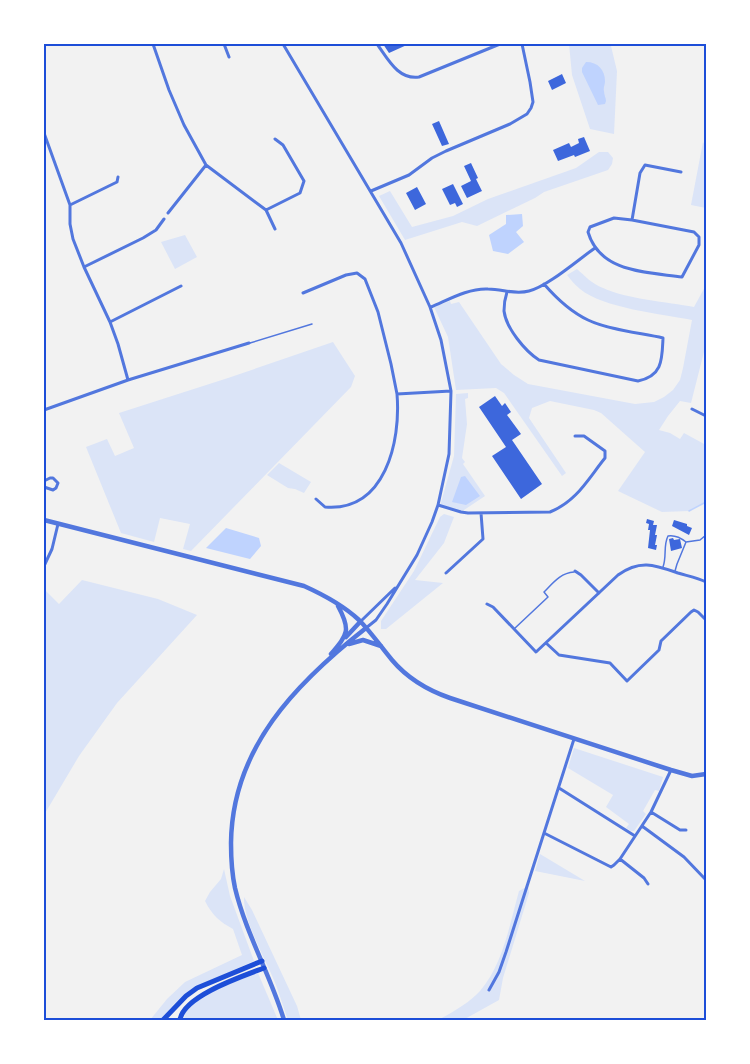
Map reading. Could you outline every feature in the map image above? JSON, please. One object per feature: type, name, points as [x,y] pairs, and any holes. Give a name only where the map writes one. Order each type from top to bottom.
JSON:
[{"type":"highway","points":[[163,1020],[197,988],[262,961]]},
{"type":"highway","points":[[180,1020],[181,1015],[190,1004],[202,994],[264,968]]},
{"type":"street","points":[[153,44],[180,116],[206,165],[266,210],[275,229]]},
{"type":"street","points":[[224,44],[229,57]]},
{"type":"street","points":[[283,44],[400,243],[430,307],[441,340],[451,392],[449,454],[438,505],[423,542],[376,620],[342,644]]},
{"type":"street","points":[[377,44],[400,74],[413,78],[500,44]]},
{"type":"street","points":[[371,191],[409,175],[446,151],[510,124],[527,114],[532,102],[522,44]]},
{"type":"street","points":[[44,133],[70,205],[73,239],[110,322],[128,380]]},
{"type":"street","points":[[266,210],[300,193],[304,181],[283,145],[275,139]]},
{"type":"street","points":[[168,213],[206,165]]},
{"type":"street","points":[[632,220],[640,173],[645,165],[681,172]]},
{"type":"street","points":[[70,205],[117,182],[118,177]]},
{"type":"street","points":[[614,218],[694,232],[699,237],[699,245],[682,277],[627,268],[611,262],[595,248],[588,232],[590,228],[614,218]]},
{"type":"street","points":[[84,267],[143,238],[156,230],[164,219]]},
{"type":"street","points":[[430,307],[472,291],[488,289],[520,293],[532,290],[595,248]]},
{"type":"street","points":[[303,293],[346,275],[357,273],[365,279],[380,317],[397,394],[394,443],[384,471],[374,488],[363,498],[345,507],[325,507],[316,498]]},
{"type":"street","points":[[507,292],[504,308],[506,319],[529,354],[539,360],[638,381],[652,376],[659,367],[663,338],[601,325],[588,320],[556,298],[544,284]]},
{"type":"street","points":[[110,322],[181,286]]},
{"type":"street","points":[[44,409],[128,380],[249,343]]},
{"type":"street","points":[[397,394],[451,392]]},
{"type":"street","points":[[692,409],[706,416]]},
{"type":"street","points":[[438,505],[461,512],[481,513],[550,512],[558,508],[573,499],[605,458],[605,451],[584,436],[575,436]]},
{"type":"street","points":[[44,481],[53,478],[57,483],[53,490],[44,487]]},
{"type":"street","points":[[446,573],[483,539],[481,513]]},
{"type":"street","points":[[44,520],[303,586],[336,603],[360,622],[393,662],[410,678],[428,690],[671,771],[692,776],[706,774]]},
{"type":"street","points":[[44,566],[52,549],[58,524]]},
{"type":"street","points":[[487,604],[493,607],[536,652],[618,575],[631,567],[646,564],[706,582]]},
{"type":"street","points":[[575,571],[599,592]]},
{"type":"street","points":[[284,1020],[245,921],[235,888],[231,849],[235,803],[244,773],[258,743],[288,700],[400,582]]},
{"type":"street","points":[[336,603],[346,624],[342,644]]},
{"type":"street","points":[[546,643],[559,655],[610,663],[627,681],[659,650],[661,641],[691,612],[694,610],[698,612],[706,620]]},
{"type":"street","points":[[342,644],[363,640],[381,646]]},
{"type":"street","points":[[489,990],[504,958],[574,738]]},
{"type":"street","points":[[544,833],[611,867],[620,859],[651,812],[671,771]]},
{"type":"street","points":[[559,788],[634,836]]},
{"type":"street","points":[[651,812],[680,830],[686,830]]},
{"type":"street","points":[[642,826],[684,857],[706,880]]},
{"type":"street","points":[[620,859],[644,878],[648,884]]},
{"type":"lane","points":[[249,343],[312,324]]},
{"type":"lane","points":[[686,543],[700,540],[706,535]]},
{"type":"lane","points":[[663,568],[668,536],[681,538],[686,543]]},
{"type":"lane","points":[[675,572],[686,543]]},
{"type":"lane","points":[[513,629],[548,597],[544,592],[558,578],[565,572],[575,571]]},
{"type":"shaded area","points":[[569,44],[614,44],[611,46],[617,71],[614,134],[590,129],[572,75]]},
{"type":"shaded area","points":[[703,142],[706,147],[706,208],[691,205]]},
{"type":"shaded area","points":[[599,152],[608,152],[613,158],[608,170],[544,192],[477,226],[462,222],[405,240],[379,196],[390,191],[412,227],[453,216],[488,199],[576,168]]},
{"type":"shaded area","points":[[185,235],[197,257],[175,269],[161,242]]},
{"type":"shaded area","points":[[577,269],[595,284],[613,292],[635,298],[694,307],[706,285],[706,344],[691,403],[680,401],[659,430],[680,439],[684,433],[706,445],[706,502],[689,511],[662,512],[618,491],[645,452],[601,413],[550,401],[532,408],[529,418],[566,473],[562,476],[504,393],[496,388],[456,390],[448,337],[434,307],[450,301],[451,304],[459,302],[501,364],[528,384],[635,404],[654,402],[673,390],[680,380],[692,320],[617,306],[590,296],[567,275]]},
{"type":"shaded area","points":[[333,342],[355,376],[351,387],[191,551],[183,549],[190,524],[160,518],[154,542],[121,533],[86,447],[107,439],[115,456],[134,448],[119,413]]},
{"type":"shaded area","points":[[468,393],[468,398],[465,399],[467,424],[462,458],[465,462],[463,464],[485,496],[461,512],[440,506],[454,456],[456,394]]},
{"type":"shaded area","points":[[279,463],[311,482],[304,493],[288,488],[267,475]]},
{"type":"shaded area","points":[[444,514],[454,517],[444,543],[415,580],[443,583],[386,629],[381,629],[381,621],[414,571],[440,517]]},
{"type":"shaded area","points":[[82,580],[158,599],[197,615],[117,703],[79,756],[44,815],[44,589],[59,604]]},
{"type":"shaded area","points":[[574,748],[663,777],[659,791],[655,790],[643,811],[646,814],[634,831],[626,828],[629,824],[606,807],[613,795],[568,768]]},
{"type":"shaded area","points":[[540,854],[585,881],[535,871]]},
{"type":"shaded area","points":[[224,869],[230,896],[254,961],[191,989],[173,1005],[161,1020],[150,1020],[185,982],[242,955],[233,929],[217,918],[205,901],[221,879]]},
{"type":"shaded area","points":[[528,886],[529,893],[503,978],[499,1000],[463,1020],[438,1020],[471,999],[488,981],[505,943],[519,891]]},
{"type":"shaded area","points":[[244,897],[297,1006],[301,1020],[288,1020],[276,985],[247,918]]},
{"type":"shaded area","points":[[258,973],[278,1020],[184,1020],[186,1011],[199,999]]},
{"type":"water","points":[[586,62],[597,65],[604,73],[605,104],[598,105],[582,72]]},
{"type":"water","points":[[522,214],[523,226],[516,232],[524,242],[508,254],[493,251],[489,235],[506,224],[506,215]]},
{"type":"water","points":[[465,476],[480,496],[466,505],[452,502],[461,477]]},
{"type":"water","points":[[226,528],[259,538],[261,546],[250,559],[206,548]]},
{"type":"building","points":[[383,44],[409,44],[389,53]]},
{"type":"building","points":[[562,74],[566,83],[552,90],[548,81]]},
{"type":"building","points":[[439,121],[449,144],[442,146],[432,124]]},
{"type":"building","points":[[584,137],[590,151],[558,161],[553,150],[569,143],[571,147],[579,143],[578,139]]},
{"type":"building","points":[[471,163],[482,191],[467,198],[461,186],[471,181],[464,166]]},
{"type":"building","points":[[453,184],[463,204],[457,207],[455,203],[450,205],[442,189]]},
{"type":"building","points":[[417,187],[426,204],[415,210],[406,193]]},
{"type":"building","points":[[495,396],[502,406],[505,403],[511,412],[507,415],[521,434],[512,440],[542,484],[521,499],[492,456],[506,447],[479,407]]},
{"type":"building","points":[[647,519],[654,521],[653,525],[657,525],[656,550],[648,548],[650,530],[648,530],[649,524],[646,523]]},
{"type":"building","points":[[674,520],[692,528],[689,535],[672,526]]},
{"type":"building","points":[[669,539],[674,540],[680,539],[682,548],[671,551]]},
{"type":"waterway","points":[[689,511],[706,502]]}]
